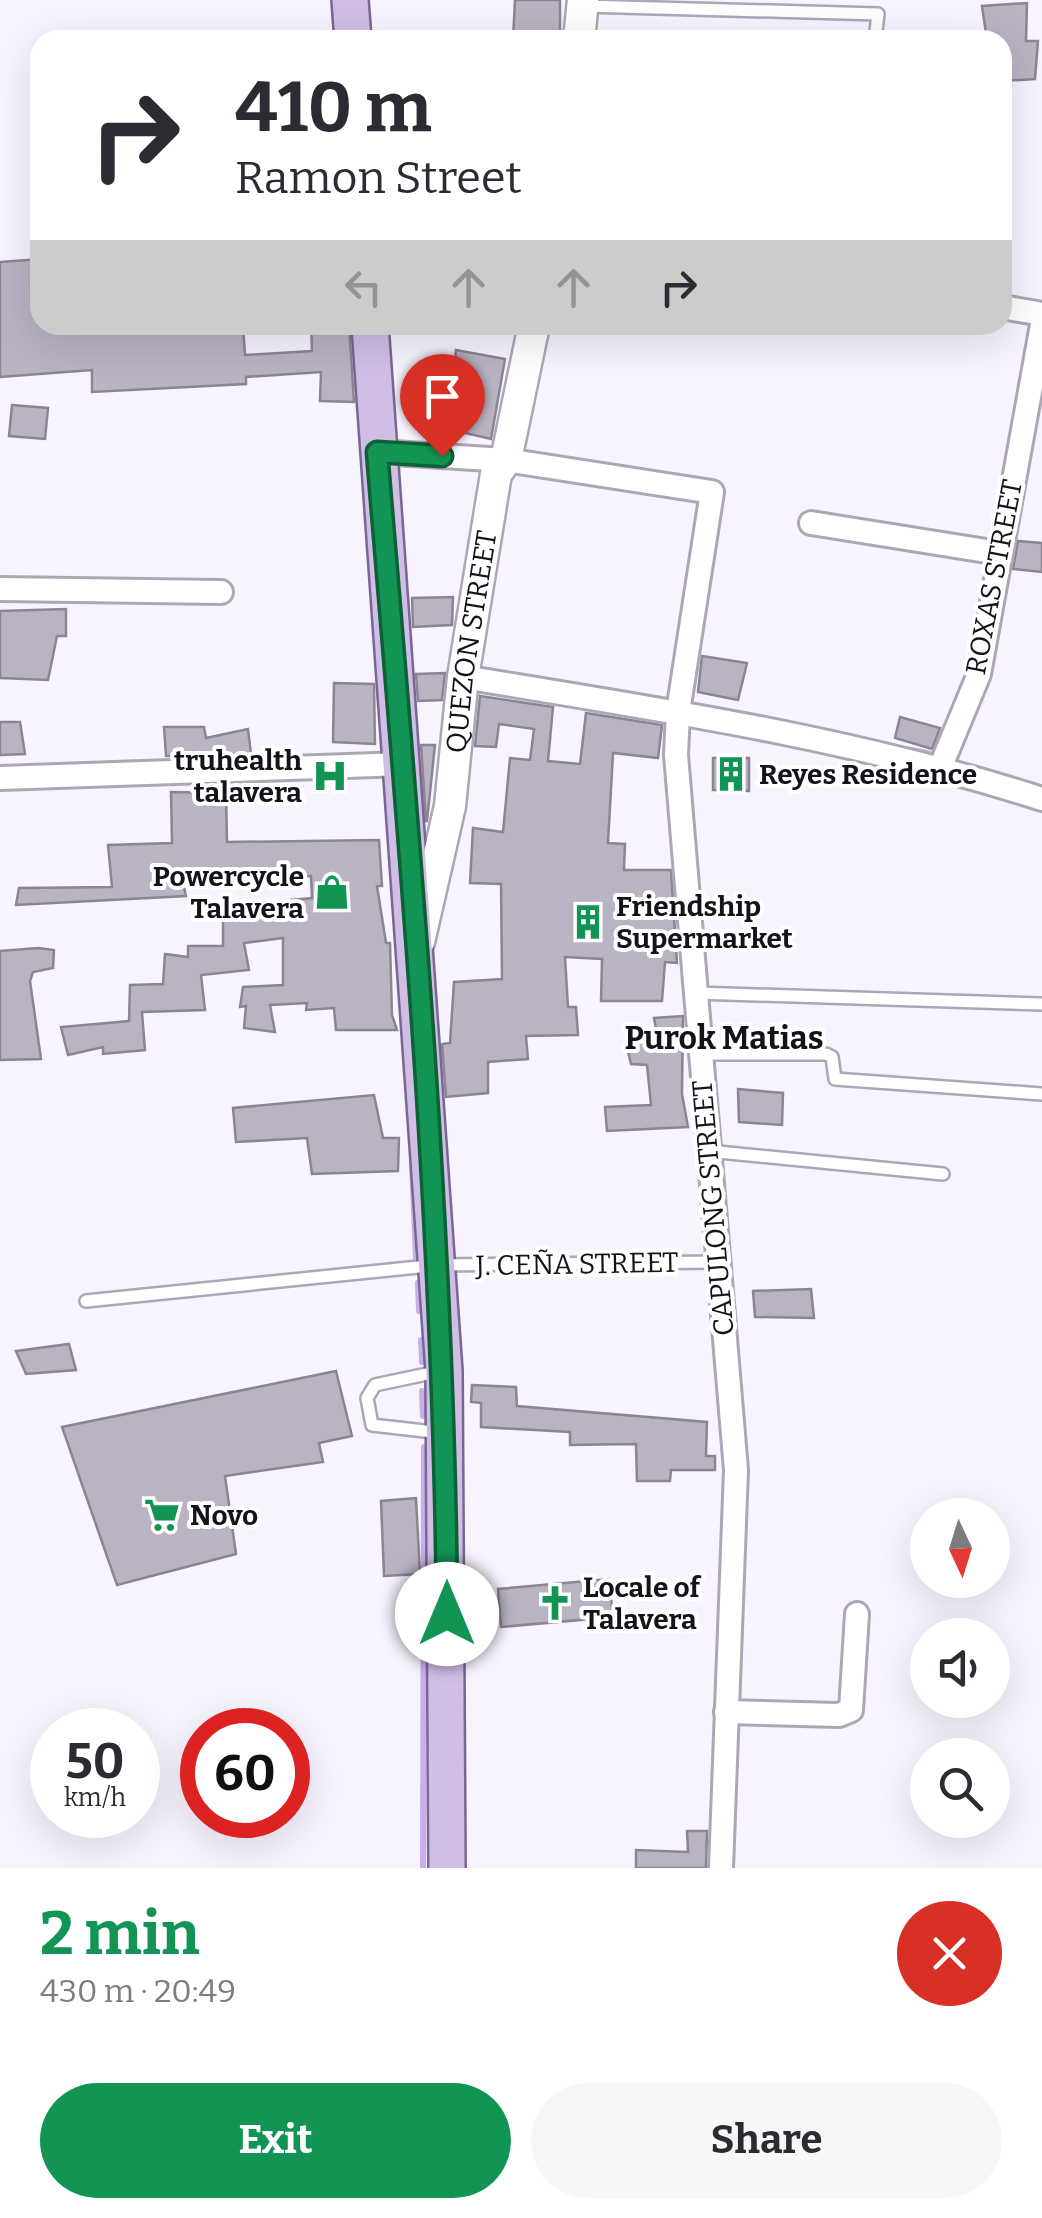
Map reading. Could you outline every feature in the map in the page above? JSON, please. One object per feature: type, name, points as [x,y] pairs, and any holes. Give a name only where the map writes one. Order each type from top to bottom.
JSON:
[{"type":"main road","points":[[350,0],[352,30]]},
{"type":"main road","points":[[371,335],[404,764],[444,1371],[447,1868]]},
{"type":"street","points":[[579,30],[583,3]]},
{"type":"street","points":[[1012,309],[1042,314]]},
{"type":"street","name":"ROXAS STREET","points":[[941,766],[978,674],[1042,325]]},
{"type":"street","name":"QUEZON STREET","points":[[416,959],[450,806],[464,677],[496,474],[506,460],[532,335]]},
{"type":"street","points":[[377,452],[506,460]]},
{"type":"street","name":"CAPULONG STREET","points":[[506,460],[712,492],[678,712],[676,755],[736,1470],[721,1868]]},
{"type":"street","points":[[811,523],[998,553]]},
{"type":"street","points":[[0,589],[221,592]]},
{"type":"street","points":[[464,677],[678,712],[941,766],[1042,799]]},
{"type":"street","points":[[0,778],[404,764]]},
{"type":"street","points":[[726,1712],[838,1714],[852,1710],[857,1614]]},
{"type":"lane","points":[[583,3],[878,14],[876,30]]},
{"type":"lane","points":[[694,993],[1042,1004]]},
{"type":"lane","points":[[700,1054],[826,1054],[832,1057],[835,1079],[1042,1094]]},
{"type":"lane","points":[[707,1151],[943,1174]]},
{"type":"lane","name":"J. CEÑA STREET","points":[[86,1301],[438,1265],[716,1262]]},
{"type":"lane","points":[[444,1371],[376,1385],[367,1398],[372,1425],[446,1433]]},
{"type":"building","points":[[515,0],[560,0],[560,30],[514,30]]},
{"type":"building","points":[[1027,3],[1026,41],[1038,41],[1035,79],[1012,80],[1012,30],[986,30],[982,6]]},
{"type":"building","points":[[30,260],[30,335],[244,335],[245,355],[312,351],[311,335],[350,335],[354,402],[320,401],[321,372],[246,377],[246,384],[92,392],[92,370],[0,377],[0,262]]},
{"type":"building","points":[[456,350],[505,359],[491,439],[457,431],[467,386],[452,382]]},
{"type":"building","points":[[12,405],[48,408],[45,439],[9,436]]},
{"type":"building","points":[[1018,541],[1042,543],[1042,572],[1013,569]]},
{"type":"building","points":[[453,597],[452,625],[413,627],[412,598]]},
{"type":"building","points":[[66,609],[66,636],[57,636],[48,680],[0,678],[0,611]]},
{"type":"building","points":[[702,656],[747,663],[738,700],[698,692]]},
{"type":"building","points":[[445,673],[442,700],[418,701],[416,674]]},
{"type":"building","points":[[334,683],[374,684],[375,744],[333,742]]},
{"type":"building","points":[[480,696],[553,707],[548,761],[580,764],[586,713],[662,725],[658,758],[613,753],[608,843],[625,844],[624,870],[671,870],[677,963],[665,962],[662,1001],[601,1001],[602,959],[565,957],[568,1007],[576,1007],[578,1035],[526,1036],[528,1059],[488,1062],[488,1093],[446,1097],[442,1044],[450,1043],[454,982],[502,979],[501,884],[470,883],[473,828],[503,832],[510,758],[530,760],[534,729],[499,724],[496,747],[475,746]]},
{"type":"building","points":[[900,717],[940,728],[932,749],[895,738]]},
{"type":"building","points":[[0,722],[20,722],[25,754],[0,755]]},
{"type":"building","points":[[164,727],[204,727],[206,738],[248,729],[251,754],[166,756]]},
{"type":"building","points":[[421,745],[435,745],[427,821],[426,821]]},
{"type":"building","name":"Reyes Residence","points":[[713,758],[749,758],[749,791],[713,790]]},
{"type":"building","points":[[171,792],[226,793],[227,842],[379,840],[382,886],[377,886],[386,943],[390,943],[392,1015],[397,1030],[336,1030],[334,1008],[306,1010],[307,1003],[270,1005],[275,1032],[244,1028],[246,1006],[240,1007],[243,987],[283,985],[283,938],[244,943],[249,970],[201,975],[205,1010],[142,1012],[145,1050],[103,1054],[103,1047],[68,1055],[61,1027],[129,1021],[130,985],[163,984],[165,954],[188,957],[188,946],[223,946],[223,906],[312,898],[311,876],[182,879],[186,896],[16,905],[19,888],[112,887],[108,845],[172,843]]},
{"type":"building","points":[[54,950],[53,968],[33,972],[30,981],[41,1059],[0,1060],[0,951]]},
{"type":"building","points":[[683,1016],[682,1094],[688,1127],[607,1131],[605,1107],[651,1105],[647,1065],[631,1064],[626,1043],[658,1040],[654,1018]]},
{"type":"building","points":[[738,1089],[783,1093],[782,1125],[739,1122]]},
{"type":"building","points":[[374,1095],[383,1138],[399,1138],[398,1171],[312,1174],[307,1138],[236,1142],[233,1108]]},
{"type":"building","points":[[811,1289],[814,1318],[755,1317],[753,1291]]},
{"type":"building","points":[[69,1344],[76,1370],[26,1374],[16,1351]]},
{"type":"building","name":"Novo","points":[[336,1371],[352,1436],[319,1443],[323,1462],[225,1476],[236,1554],[117,1585],[62,1427]]},
{"type":"building","points":[[472,1385],[516,1387],[517,1406],[707,1422],[706,1456],[715,1456],[715,1470],[671,1470],[670,1481],[637,1481],[636,1444],[570,1445],[570,1432],[481,1427],[481,1403],[471,1402]]},
{"type":"building","points":[[416,1498],[420,1574],[384,1576],[381,1501]]},
{"type":"building","name":"Locale of Talavera","points":[[609,1579],[613,1617],[501,1627],[498,1589]]},
{"type":"building","points":[[687,1831],[707,1831],[706,1868],[636,1868],[636,1850],[688,1852]]},
{"type":"waterway","points":[[906,749],[937,755]]},
{"type":"waterway","points":[[412,1164],[416,1258]]},
{"type":"waterway","points":[[418,1283],[419,1311]]},
{"type":"waterway","points":[[421,1340],[422,1362]]},
{"type":"waterway","points":[[422,1391],[423,1416]]},
{"type":"waterway","points":[[423,1868],[424,1447]]},
{"type":"place","name":"Reyes Residence","points":[[731,774]]},
{"type":"place","name":"truhealth talavera","points":[[330,776]]},
{"type":"place","name":"Powercycle Talavera","points":[[332,892]]},
{"type":"place","name":"Friendship Supermarket","points":[[588,922]]},
{"type":"place","name":"Novo","points":[[162,1515]]},
{"type":"place","name":"Locale of Talavera","points":[[555,1603]]},
{"type":"district","name":"Purok Matias","points":[[724,1038]]},
{"type":"route","points":[[442,456],[377,452],[404,764],[438,1265],[446,1433],[447,1614]]}]
